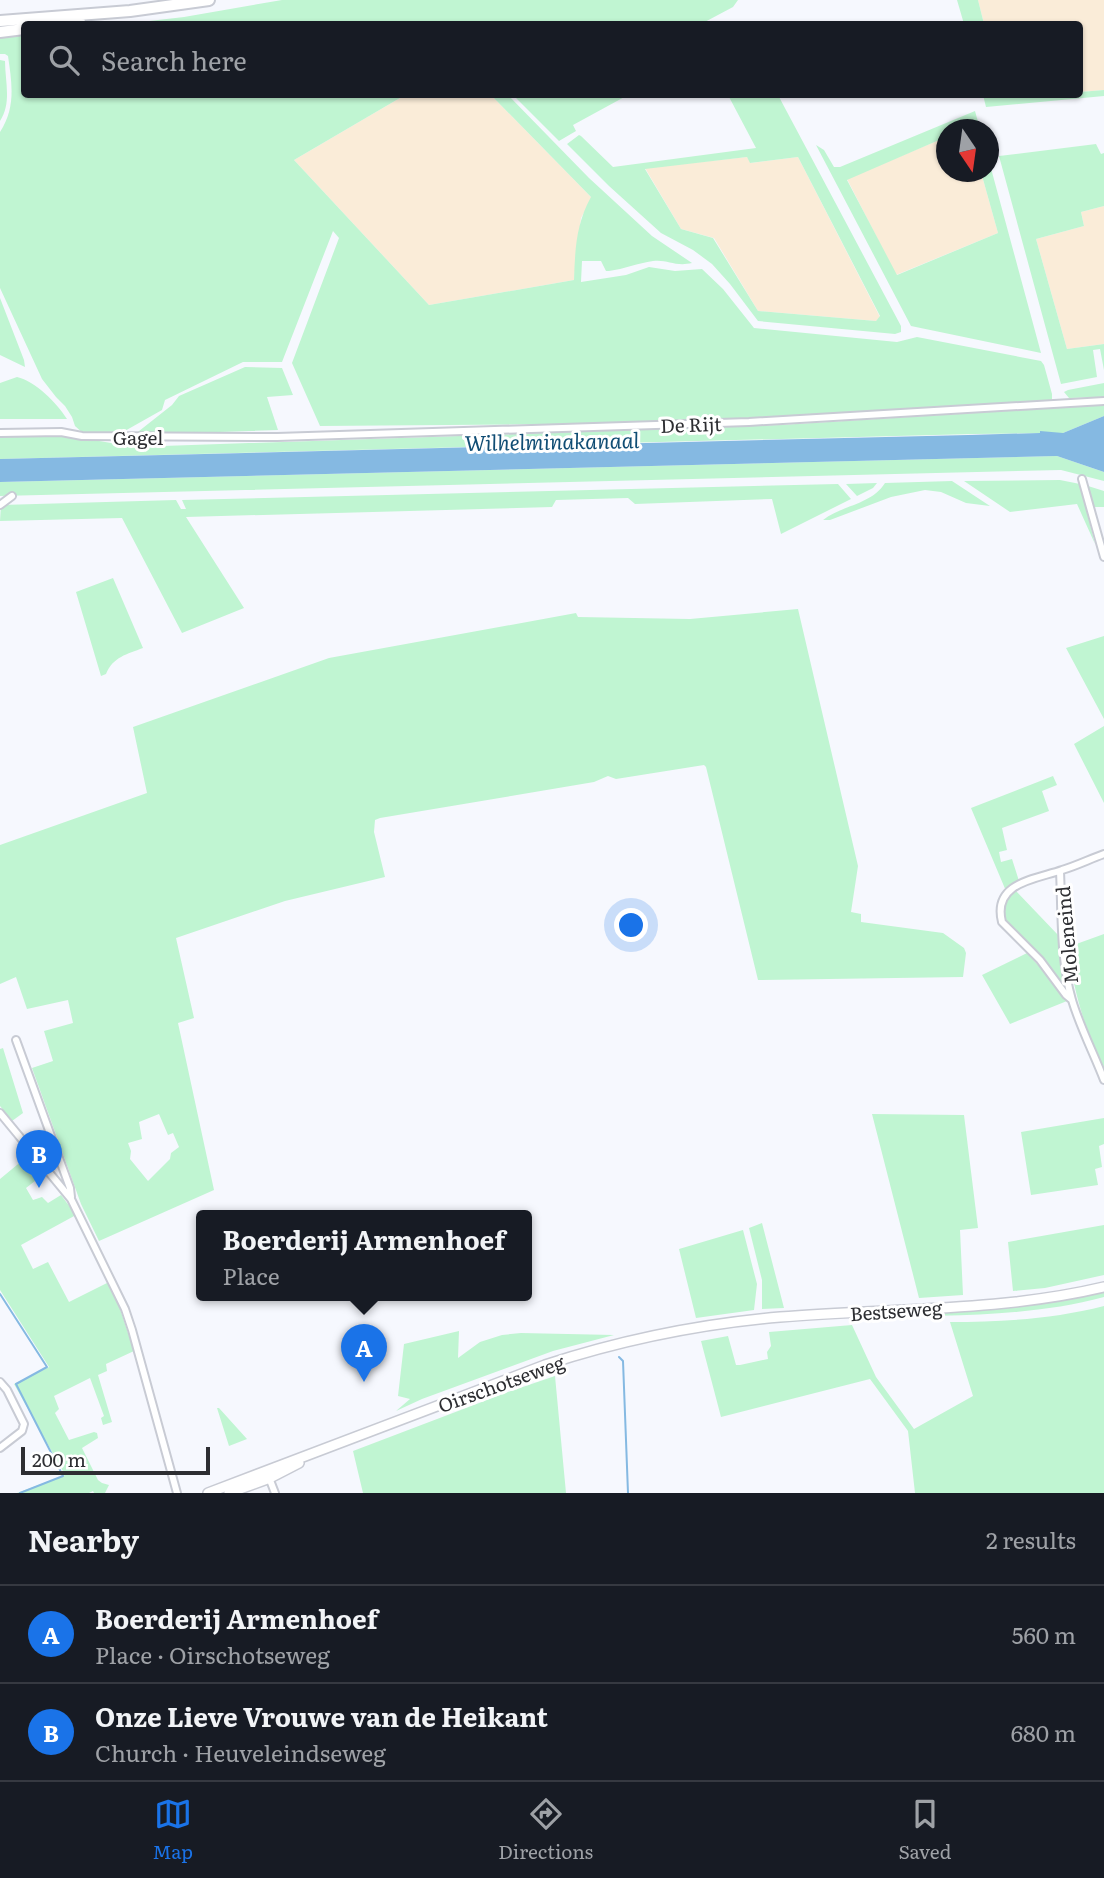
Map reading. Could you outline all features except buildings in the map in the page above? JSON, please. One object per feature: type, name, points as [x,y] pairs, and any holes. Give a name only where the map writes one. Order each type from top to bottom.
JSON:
[{"type":"highway","points":[[78,21],[209,0]]},
{"type":"highway","points":[[0,21],[130,11]]},
{"type":"highway","points":[[0,32],[21,29]]},
{"type":"main road","name":"Bestseweg","points":[[687,1329],[781,1317],[1023,1302],[1104,1287]]},
{"type":"main road","name":"Oirschotseweg","points":[[229,1493],[319,1452],[545,1365],[581,1353],[687,1329]]},
{"type":"main road","name":"Oirschotseweg","points":[[208,1493],[268,1474]]},
{"type":"street","name":"De Rijt","points":[[277,437],[749,422],[1104,401]]},
{"type":"street","name":"Gagel","points":[[0,433],[277,437]]},
{"type":"street","points":[[1082,479],[1104,557]]},
{"type":"street","points":[[0,505],[12,496]]},
{"type":"street","points":[[1060,871],[1104,854]]},
{"type":"street","name":"Moleneind","points":[[1072,1000],[1040,960],[1002,922],[1000,913],[1001,905],[1019,883],[1035,876],[1060,871],[1064,958],[1072,1000],[1104,1080]]},
{"type":"street","points":[[16,1040],[70,1188],[71,1199]]},
{"type":"street","points":[[0,1113],[71,1199],[125,1310],[177,1493]]},
{"type":"street","points":[[0,1382],[9,1393],[24,1428],[0,1448]]},
{"type":"street","points":[[268,1474],[275,1493]]},
{"type":"shaded area","points":[[978,0],[1104,0],[1104,90],[1083,92],[1083,21],[983,21]]},
{"type":"shaded area","points":[[400,98],[494,98],[592,198],[581,218],[574,280],[429,305],[294,160]]},
{"type":"shaded area","points":[[936,141],[936,182],[984,182],[998,233],[896,275],[847,179]]},
{"type":"shaded area","points":[[747,157],[751,163],[798,157],[880,317],[876,321],[758,311],[714,238],[681,229],[645,168]]},
{"type":"shaded area","points":[[1104,206],[1104,344],[1067,349],[1036,239],[1084,226],[1081,212]]},
{"type":"green space","points":[[282,0],[738,0],[733,7],[707,21],[149,21]]},
{"type":"green space","points":[[957,0],[978,0],[983,21],[963,21]]},
{"type":"green space","points":[[21,32],[21,98],[400,98],[294,160],[429,305],[574,280],[579,227],[591,197],[494,98],[511,98],[589,178],[652,236],[692,263],[653,261],[606,271],[601,261],[582,261],[581,282],[626,275],[649,267],[675,271],[702,269],[723,289],[754,328],[897,342],[917,337],[1041,361],[1052,401],[737,419],[320,426],[292,363],[339,238],[333,231],[282,362],[243,362],[165,400],[162,410],[117,435],[86,436],[75,426],[65,406],[42,379],[0,288],[0,132],[9,114],[12,95],[8,56],[0,54],[0,34]]},
{"type":"green space","points":[[0,60],[5,61],[7,92],[6,107],[0,121]]},
{"type":"green space","points":[[1104,90],[1104,96],[1083,98],[1083,92]]},
{"type":"green space","points":[[516,98],[622,98],[573,125],[576,131],[559,141]]},
{"type":"green space","points":[[730,98],[780,98],[901,326],[901,332],[895,334],[758,321],[712,264],[661,233],[567,144],[581,136],[613,167],[756,148]],"holes":[[[747,157],[750,163],[798,157],[880,316],[876,321],[758,311],[713,238],[681,229],[645,169]]]},
{"type":"green space","points":[[984,98],[1083,98],[986,107]]},
{"type":"green space","points":[[975,111],[977,119],[956,119]]},
{"type":"green space","points":[[936,127],[936,141],[847,180],[897,275],[998,233],[984,182],[995,182],[1041,353],[911,326],[816,145],[824,150],[834,167],[840,167]]},
{"type":"green space","points":[[1096,144],[1101,154],[1104,153],[1104,206],[1081,212],[1084,226],[1036,239],[1067,349],[1104,344],[1104,370],[1100,349],[1093,350],[1097,377],[1061,384],[999,156]]},
{"type":"green space","points":[[0,298],[24,360],[25,367],[0,355]]},
{"type":"green space","points":[[245,367],[282,368],[293,395],[267,397],[278,430],[134,435],[172,405],[179,396]]},
{"type":"green space","points":[[17,377],[31,383],[45,394],[67,419],[0,419],[0,383]]},
{"type":"green space","points":[[1104,383],[1104,397],[1069,398],[1064,392],[1068,390]]},
{"type":"green space","points":[[1104,405],[1104,416],[1063,433],[0,459],[0,435],[59,434],[134,447],[780,425]]},
{"type":"green space","points":[[1057,456],[1104,472],[1104,481],[1061,470],[0,496],[0,482]]},
{"type":"green space","points":[[1060,480],[1080,484],[1095,544],[1077,504],[1010,512],[964,481]]},
{"type":"green space","points":[[952,481],[990,506],[966,503],[941,492],[925,490],[891,497],[830,520],[823,520],[872,496],[885,483]]},
{"type":"green space","points":[[877,483],[857,496],[846,484]]},
{"type":"green space","points":[[838,484],[851,499],[781,534],[772,499],[635,504],[628,498],[556,500],[552,507],[186,517],[244,608],[182,633],[122,518],[0,521],[1,505],[176,500],[181,509],[186,509],[182,500]]},
{"type":"green space","points":[[1088,486],[1104,491],[1104,507],[1094,507]]},
{"type":"green space","points":[[113,578],[143,648],[117,660],[106,674],[101,676],[76,592]]},
{"type":"green space","points":[[798,609],[858,866],[851,912],[861,914],[861,922],[943,933],[964,948],[966,953],[963,977],[758,980],[704,765],[616,779],[608,776],[594,782],[380,818],[375,820],[374,832],[385,877],[285,901],[176,938],[194,1018],[178,1023],[214,1190],[99,1241],[81,1204],[32,1068],[53,1061],[44,1031],[73,1023],[68,1000],[27,1009],[16,977],[0,984],[0,845],[147,793],[133,727],[329,658],[576,613],[578,617],[690,619]],"holes":[[[159,1114],[168,1135],[173,1133],[179,1147],[148,1181],[130,1159],[128,1143],[142,1139],[139,1122]]]},
{"type":"green space","points":[[1104,636],[1104,719],[1066,648]]},
{"type":"green space","points":[[1104,726],[1104,803],[1074,744]]},
{"type":"green space","points":[[1053,776],[1057,785],[1042,791],[1049,811],[1002,828],[1007,850],[999,852],[1001,862],[1012,859],[1019,881],[1006,891],[971,808]]},
{"type":"green space","points":[[1015,890],[1059,936],[1067,990],[1006,922],[1005,904]]},
{"type":"green space","points":[[1104,934],[1104,1075],[1073,980],[1068,947]]},
{"type":"green space","points":[[1027,953],[1067,1001],[1010,1024],[982,975]]},
{"type":"green space","points":[[3,1048],[23,1113],[12,1121],[0,1106],[0,1049]]},
{"type":"green space","points":[[872,1114],[964,1115],[978,1228],[960,1230],[963,1295],[919,1298]]},
{"type":"green space","points":[[1104,1118],[1104,1144],[1099,1146],[1102,1167],[1095,1169],[1098,1185],[1031,1195],[1021,1132]]},
{"type":"green space","points":[[29,1155],[44,1174],[26,1188],[33,1200],[42,1197],[48,1203],[61,1195],[76,1215],[21,1245],[33,1269],[48,1262],[69,1302],[109,1282],[134,1351],[106,1364],[107,1371],[98,1375],[112,1422],[103,1425],[101,1418],[104,1416],[90,1378],[54,1396],[59,1409],[55,1413],[69,1440],[97,1433],[98,1438],[82,1448],[98,1480],[109,1485],[105,1493],[17,1493],[65,1475],[14,1384],[49,1367],[0,1290],[0,1179]]},
{"type":"green space","points":[[762,1223],[784,1308],[762,1309],[762,1280],[749,1228]]},
{"type":"green space","points":[[1104,1225],[1104,1275],[1045,1288],[1013,1291],[1008,1242]]},
{"type":"green space","points":[[743,1230],[757,1284],[754,1310],[696,1318],[679,1249]]},
{"type":"green space","points":[[1104,1290],[1104,1297],[1045,1309],[985,1314],[864,1317],[871,1314]]},
{"type":"green space","points":[[1104,1306],[1104,1493],[915,1493],[908,1431],[870,1379],[721,1417],[701,1341],[728,1336],[736,1365],[740,1365],[768,1359],[767,1352],[771,1346],[769,1332],[852,1325],[876,1377],[914,1429],[973,1396],[950,1322],[1028,1319]]},
{"type":"green space","points":[[459,1331],[458,1358],[480,1342],[502,1335],[614,1335],[553,1351],[396,1411],[410,1399],[398,1396],[404,1344]]},
{"type":"green space","points":[[555,1376],[566,1493],[363,1493],[353,1451]]},
{"type":"green space","points":[[219,1408],[247,1439],[229,1446]]},
{"type":"water","points":[[1104,416],[1104,472],[1057,456],[0,482],[0,459],[1040,431],[1063,433]]},
{"type":"waterway","points":[[0,1294],[47,1367],[16,1384],[63,1476],[20,1493]]},
{"type":"waterway","points":[[619,1357],[623,1361],[628,1493]]},
{"type":"place","name":"Onze Lieve Vrouwe van de Heikant","points":[[39,1188]]},
{"type":"place","name":"Boerderij Armenhoef","points":[[364,1382]]},
{"type":"water label","name":"Wilhelminakanaal","points":[[552,440]]}]
